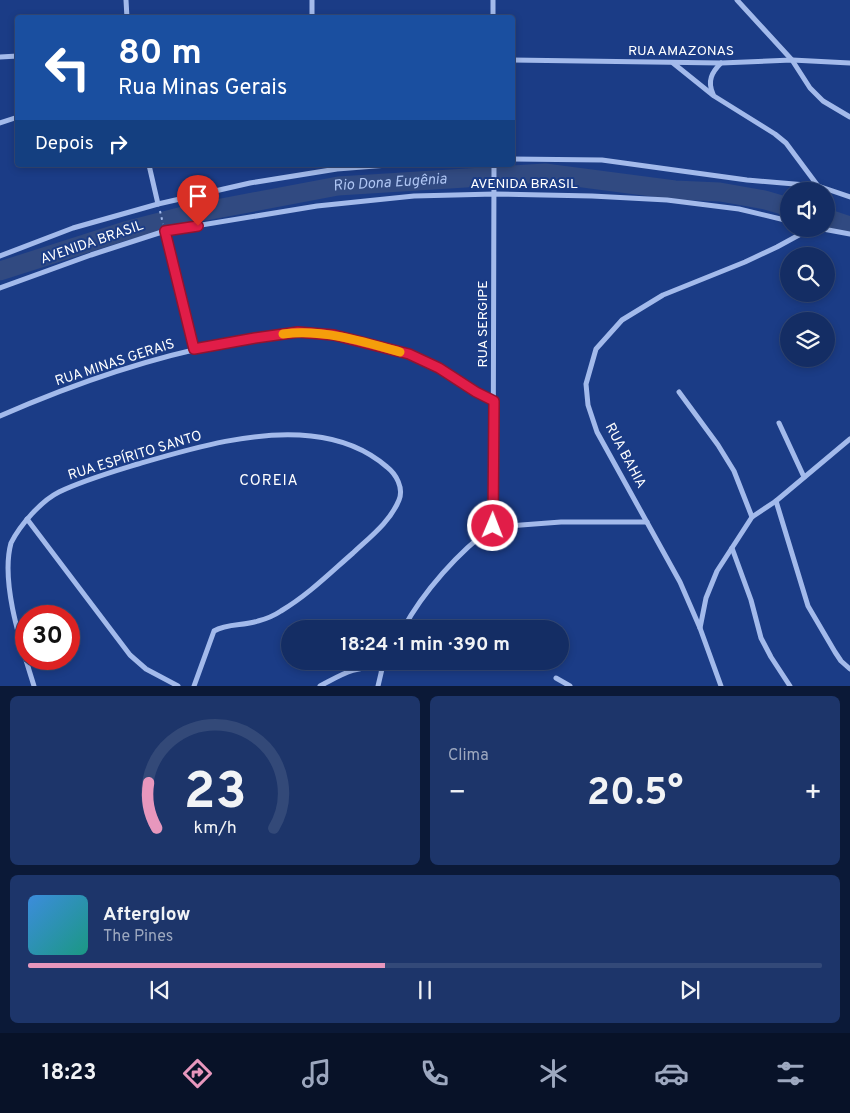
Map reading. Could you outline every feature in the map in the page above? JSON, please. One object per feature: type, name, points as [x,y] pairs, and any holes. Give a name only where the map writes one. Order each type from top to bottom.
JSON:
[{"type":"street","points":[[126,0],[127,15]]},
{"type":"street","points":[[312,0],[312,15]]},
{"type":"street","points":[[493,0],[493,15]]},
{"type":"street","points":[[737,0],[792,60],[810,88],[823,101],[850,117]]},
{"type":"street","points":[[0,57],[15,56]]},
{"type":"street","name":"RUA AMAZONAS","points":[[515,60],[721,63],[792,60],[850,63]]},
{"type":"street","points":[[672,63],[714,96],[775,134],[786,144],[815,182]]},
{"type":"street","points":[[714,96],[710,78],[721,63]]},
{"type":"street","points":[[0,123],[15,118]]},
{"type":"street","name":"AVENIDA BRASIL","points":[[515,159],[602,160],[780,183]]},
{"type":"street","points":[[149,167],[159,207]]},
{"type":"street","name":"AVENIDA BRASIL","points":[[0,256],[73,228],[250,183],[337,169],[362,167]]},
{"type":"street","name":"RUA SERGIPE","points":[[493,526],[494,167]]},
{"type":"street","name":"AVENIDA BRASIL","points":[[835,192],[850,197]]},
{"type":"street","name":"AVENIDA BRASIL","points":[[0,288],[164,228],[317,206],[414,196],[495,194],[667,200],[739,209],[780,218]]},
{"type":"street","points":[[164,228],[194,349]]},
{"type":"street","points":[[835,231],[850,234]]},
{"type":"street","name":"RUA BAHIA","points":[[721,686],[700,628],[680,582],[597,432],[588,405],[586,384],[596,349],[622,320],[663,295],[745,262],[795,237]]},
{"type":"street","name":"RUA MINAS GERAIS","points":[[0,416],[34,401],[122,369],[194,349],[298,332],[334,335],[409,354],[439,368],[476,392],[494,401]]},
{"type":"street","points":[[679,392],[734,471],[752,517]]},
{"type":"street","points":[[779,424],[804,477]]},
{"type":"street","name":"RUA ESPÍRITO SANTO","points":[[34,686],[16,631],[7,593],[6,562],[11,543],[27,519],[58,492],[111,472],[207,446],[255,437],[310,436],[345,442],[375,456],[393,472],[399,484],[400,498],[390,519],[306,594],[280,612],[258,622],[220,627],[214,631],[194,686]]},
{"type":"street","points":[[700,628],[706,598],[717,571],[752,517],[776,501],[850,440]]},
{"type":"street","points":[[776,501],[808,606],[835,652],[850,669]]},
{"type":"street","points":[[27,519],[130,655],[146,669],[178,686]]},
{"type":"street","points":[[409,620],[433,586],[476,539],[493,526],[561,522],[647,522]]},
{"type":"street","points":[[732,548],[751,600],[761,638],[790,686]]},
{"type":"street","points":[[320,686],[353,670]]},
{"type":"street","points":[[378,686],[382,670]]},
{"type":"street","points":[[556,678],[570,686]]},
{"type":"path","points":[[159,207],[164,228]]},
{"type":"waterway","name":"Rio Dona Eugênia","points":[[0,271],[125,231],[195,213],[338,186],[545,173],[675,190],[720,192],[780,204]]},
{"type":"waterway","name":"Rio Dona Eugênia","points":[[835,221],[850,226]]},
{"type":"slow traffic","points":[[283,334],[298,332],[334,335],[400,352]]},
{"type":"district","name":"COREIA","points":[[269,481]]},
{"type":"route","points":[[198,226],[165,231],[194,349],[298,332],[334,335],[368,343],[409,354],[439,368],[476,392],[494,401],[493,526]]}]
